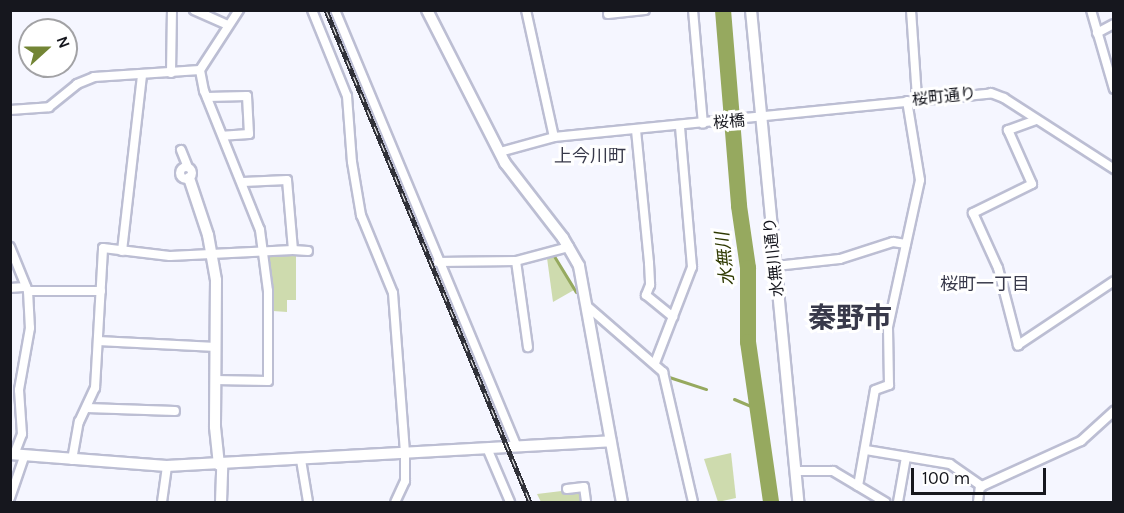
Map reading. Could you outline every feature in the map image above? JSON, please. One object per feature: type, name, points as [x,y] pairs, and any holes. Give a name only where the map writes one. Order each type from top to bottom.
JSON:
[{"type":"street","points":[[171,73],[172,10]]},
{"type":"street","points":[[194,10],[227,25]]},
{"type":"street","points":[[215,380],[268,381],[268,291],[264,252],[243,182],[207,97],[200,70],[227,25],[239,10]]},
{"type":"street","points":[[312,10],[347,96],[352,162],[361,215],[393,293],[405,454],[405,482],[395,502]]},
{"type":"street","points":[[335,10],[438,262],[517,447]]},
{"type":"street","points":[[427,10],[500,152],[569,247],[583,277],[622,502]]},
{"type":"street","points":[[526,10],[554,137]]},
{"type":"street","points":[[608,14],[645,10]]},
{"type":"street","points":[[693,10],[704,124]]},
{"type":"street","name":"水無川通り","points":[[751,10],[757,119],[776,266],[798,502]]},
{"type":"street","points":[[911,10],[917,99]]},
{"type":"street","points":[[1091,10],[1113,89]]},
{"type":"street","points":[[1097,33],[1113,24]]},
{"type":"street","points":[[10,110],[49,107],[77,84],[94,77],[142,76],[200,70]]},
{"type":"street","points":[[122,251],[142,76]]},
{"type":"street","name":"桜町通り","points":[[757,119],[917,99],[991,93],[1004,98],[1113,169]]},
{"type":"street","points":[[207,97],[247,96],[249,134],[223,136]]},
{"type":"street","points":[[858,486],[866,450],[874,390],[889,385],[888,327],[920,180],[907,101]]},
{"type":"street","name":"桜橋","points":[[500,152],[554,137],[757,119]]},
{"type":"street","points":[[1036,120],[1008,130],[1032,184],[973,213],[998,268],[1018,345],[1113,281]]},
{"type":"street","points":[[655,363],[692,267],[680,126]]},
{"type":"street","points":[[636,130],[649,263],[650,285],[646,295],[673,317]]},
{"type":"street","points":[[181,150],[212,256],[221,502]]},
{"type":"street","points":[[243,182],[286,180],[293,250]]},
{"type":"street","points":[[776,266],[840,259],[892,242],[906,244]]},
{"type":"street","points":[[10,247],[27,289],[30,328],[19,390],[22,434],[16,456],[10,498]]},
{"type":"street","points":[[438,262],[516,261],[569,247]]},
{"type":"street","points":[[72,460],[79,422],[95,388],[103,248],[212,256],[308,251]]},
{"type":"street","points":[[516,261],[528,347]]},
{"type":"street","points":[[10,288],[101,291]]},
{"type":"street","points":[[587,306],[663,372],[693,502]]},
{"type":"street","points":[[98,341],[216,347]]},
{"type":"street","points":[[87,408],[175,411]]},
{"type":"street","points":[[980,486],[1081,441],[1113,411]]},
{"type":"street","points":[[16,456],[167,466],[221,465],[610,441]]},
{"type":"street","points":[[487,448],[510,502]]},
{"type":"street","points":[[866,450],[950,464],[980,486]]},
{"type":"street","points":[[898,502],[906,457]]},
{"type":"street","points":[[301,460],[308,502]]},
{"type":"street","points":[[162,502],[167,466]]},
{"type":"street","points":[[795,471],[826,470],[885,502]]},
{"type":"street","points":[[978,502],[980,486]]},
{"type":"street","points":[[567,489],[584,487],[586,502]]},
{"type":"green space","points":[[296,252],[296,300],[287,300],[287,312],[273,311],[268,257],[272,254]]},
{"type":"green space","points":[[553,256],[574,290],[553,302],[547,258]]},
{"type":"green space","points":[[731,453],[736,498],[718,502],[704,459]]},
{"type":"green space","points":[[578,489],[581,502],[541,502],[537,494]]},
{"type":"waterway","name":"水無川","points":[[723,10],[739,206],[748,268],[748,342],[771,502]]},
{"type":"waterway","points":[[554,256],[576,292]]},
{"type":"waterway","points":[[669,377],[706,389]]},
{"type":"waterway","points":[[734,399],[760,410]]},
{"type":"railway","points":[[326,10],[530,502]]},
{"type":"district","name":"上今川町","points":[[590,156]]},
{"type":"district","name":"桜町一丁目","points":[[985,284]]},
{"type":"district","name":"秦野市","points":[[850,318]]}]
